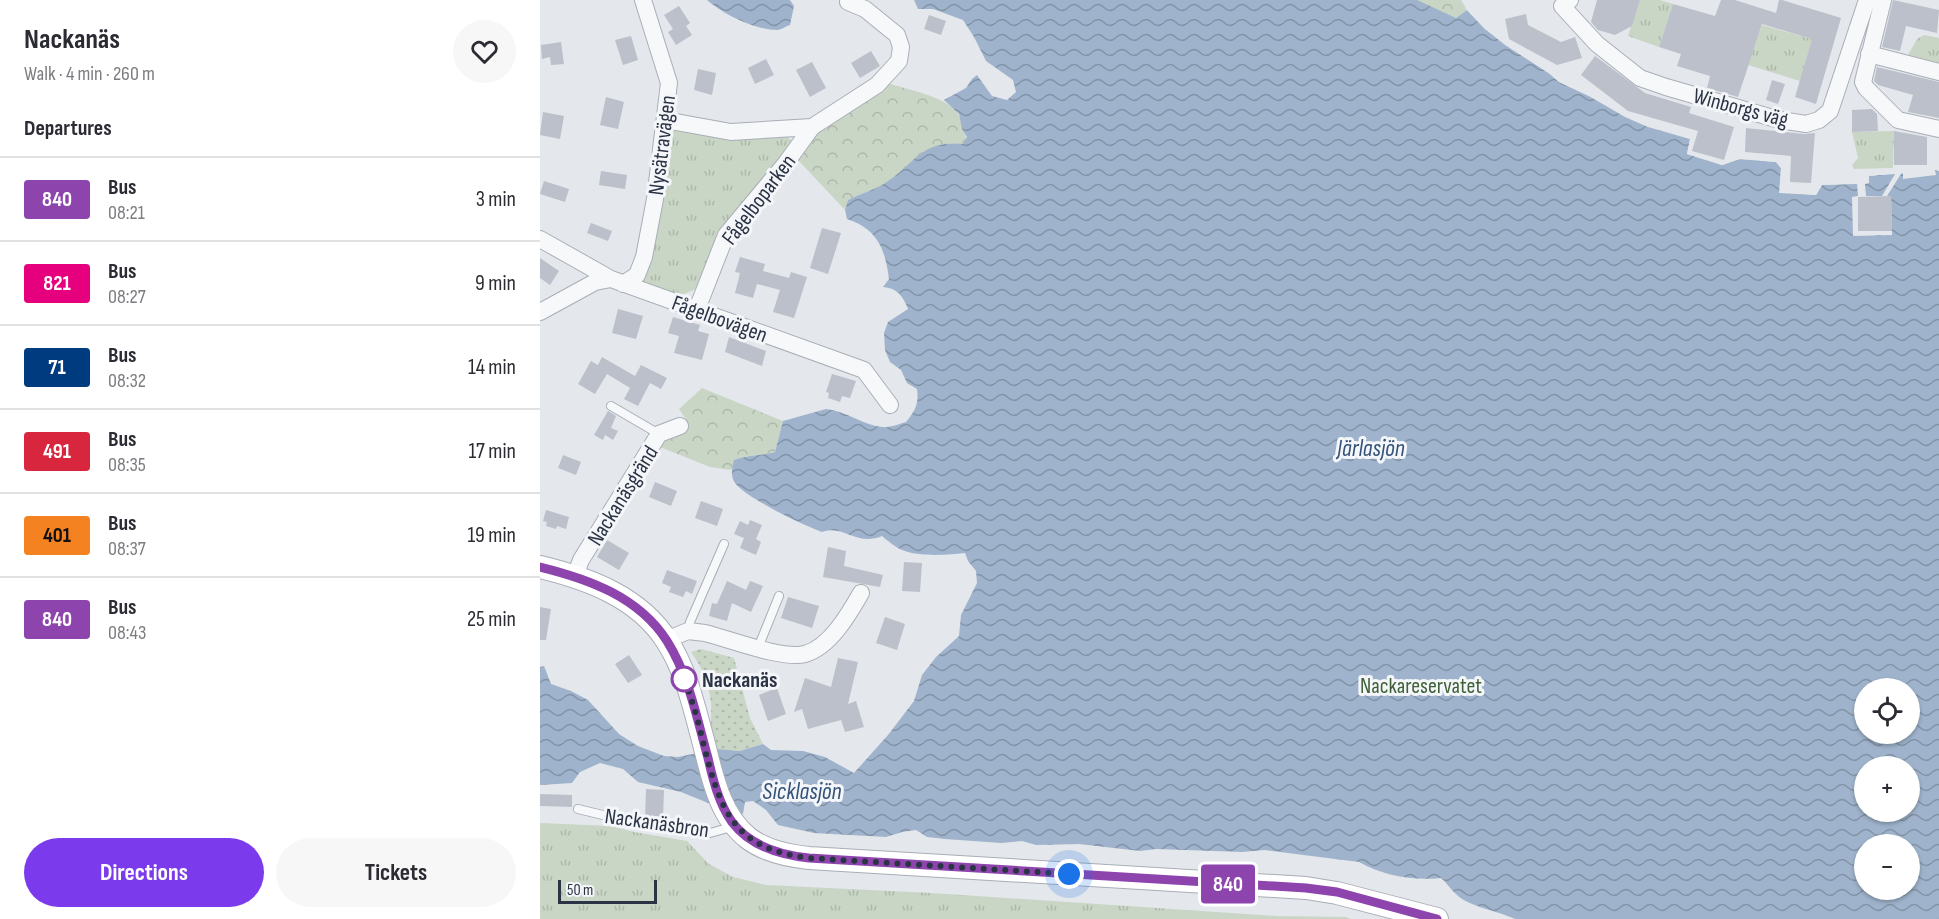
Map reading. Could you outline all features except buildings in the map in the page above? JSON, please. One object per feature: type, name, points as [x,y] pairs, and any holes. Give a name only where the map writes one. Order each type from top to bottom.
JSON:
[{"type":"main road","points":[[540,567],[574,576],[605,588],[642,613],[666,640],[678,660],[720,800],[734,824],[749,839],[766,848],[791,856],[1306,888],[1337,892],[1437,919]]},
{"type":"street","name":"Nysätravägen","points":[[617,282],[637,274],[644,257],[655,199],[669,83],[644,0]]},
{"type":"street","points":[[1883,0],[1863,82],[1866,88],[1898,120],[1939,129]]},
{"type":"street","name":"Winborgs väg","points":[[1566,3],[1597,44],[1640,78],[1760,115],[1806,124],[1819,120],[1830,111],[1861,1]]},
{"type":"street","name":"Fågelboparken","points":[[697,309],[726,235],[786,163],[812,127],[878,85],[899,61],[901,47],[897,35],[865,9],[848,2]]},
{"type":"street","points":[[1869,54],[1939,72]]},
{"type":"street","name":"Fågelboparken","points":[[665,120],[731,132],[812,127]]},
{"type":"street","name":"Fågelbovägen","points":[[540,238],[617,282],[864,370],[890,405]]},
{"type":"street","points":[[540,312],[595,282],[617,282]]},
{"type":"street","name":"Nackanäsgränd","points":[[574,576],[581,560],[659,434],[680,426]]},
{"type":"street","points":[[666,640],[688,631],[705,633],[786,655],[805,654],[835,633],[861,593]]},
{"type":"lane","points":[[611,406],[659,434]]},
{"type":"lane","points":[[688,631],[724,544]]},
{"type":"lane","points":[[758,648],[778,596]]},
{"type":"lane","name":"Nackanäsbron","points":[[578,809],[640,824],[688,828],[710,833],[734,824]]},
{"type":"green space","points":[[1408,0],[1461,0],[1467,10],[1456,18]]},
{"type":"green space","points":[[1640,0],[1660,0],[1673,4],[1659,47],[1628,36]]},
{"type":"green space","points":[[1762,25],[1812,39],[1800,81],[1748,65]]},
{"type":"green space","points":[[1924,35],[1939,38],[1939,63],[1908,55],[1917,39]]},
{"type":"green space","points":[[883,84],[919,92],[948,104],[959,116],[967,139],[963,144],[948,144],[927,150],[883,185],[848,200],[845,210],[798,160],[811,137]]},
{"type":"green space","points":[[676,129],[786,136],[792,141],[793,147],[701,285],[684,294],[669,295],[637,284],[669,133]]},
{"type":"green space","points":[[1894,131],[1893,168],[1854,169],[1852,165],[1858,158],[1852,132]]},
{"type":"green space","points":[[702,388],[783,421],[775,452],[735,460],[731,470],[710,467],[660,447],[669,437],[686,426],[686,419],[679,409]]},
{"type":"green space","points":[[701,649],[734,658],[750,718],[763,744],[740,751],[717,749],[711,733],[709,689],[702,670],[691,652]]},
{"type":"green space","points":[[540,823],[612,826],[687,841],[709,864],[733,877],[766,885],[1351,919],[540,919]]},
{"type":"water","points":[[707,0],[790,0],[794,6],[790,25],[777,30],[759,27],[740,20]]},
{"type":"water","name":"Järlasjön","points":[[914,0],[1417,0],[1456,18],[1467,10],[1485,29],[1559,82],[1625,117],[1648,127],[1690,139],[1687,154],[1722,165],[1740,159],[1776,162],[1781,168],[1780,192],[1816,195],[1822,185],[1868,183],[1869,176],[1936,169],[1939,171],[1939,919],[1515,919],[1463,899],[1441,878],[1420,879],[1399,876],[1378,871],[1359,862],[1265,850],[1242,852],[1156,849],[1140,851],[1079,844],[1036,845],[1022,841],[1001,843],[945,839],[927,837],[916,830],[886,837],[814,833],[778,825],[766,810],[753,801],[745,802],[743,814],[681,792],[638,782],[623,769],[600,763],[580,772],[572,783],[540,785],[540,667],[544,666],[551,684],[588,700],[619,734],[638,746],[664,756],[678,757],[717,749],[740,751],[763,744],[771,750],[803,751],[825,757],[854,773],[914,701],[922,675],[936,657],[959,636],[961,615],[977,583],[976,571],[965,553],[916,554],[899,549],[882,536],[865,539],[837,531],[822,532],[751,496],[735,483],[732,474],[734,460],[775,452],[783,421],[826,409],[841,412],[868,424],[888,427],[906,422],[916,407],[917,389],[907,383],[901,370],[890,362],[885,350],[884,333],[888,322],[908,309],[899,294],[883,287],[889,279],[882,249],[866,228],[847,219],[845,210],[848,200],[893,178],[926,150],[948,144],[963,144],[967,137],[962,129],[959,114],[944,100],[966,88],[977,75],[992,96],[1007,100],[1016,92],[1013,80],[986,61],[963,20],[933,9],[918,9]]},
{"type":"pier","points":[[1465,8],[1469,8],[1506,43],[1561,79],[1638,120],[1692,137],[1690,152],[1722,162],[1740,156],[1777,159],[1784,168],[1783,190],[1815,192],[1821,183],[1866,180],[1868,173],[1936,166],[1939,167],[1939,171],[1935,170],[1936,175],[1903,179],[1903,173],[1901,174],[1887,196],[1891,196],[1892,235],[1853,236],[1852,197],[1858,196],[1857,184],[1822,185],[1816,195],[1779,193],[1781,168],[1776,162],[1740,159],[1722,165],[1687,154],[1690,139],[1637,122],[1559,82],[1485,29]],"holes":[[[1895,174],[1882,196],[1866,196],[1865,184],[1869,183],[1869,176]]]},
{"type":"bus line","name":"840","points":[[540,567],[574,576],[615,593],[655,626],[678,660],[720,800],[732,823],[749,839],[766,848],[791,856],[809,858],[1306,888],[1337,892],[1437,919]]},
{"type":"place","name":"Nackanäs","points":[[684,679]]},
{"type":"route","points":[[684,679],[683,675],[720,800],[732,823],[749,839],[766,848],[791,856],[809,858],[1069,874]]},
{"type":"park label","name":"Nackareservatet","points":[[1421,685]]},
{"type":"water label","name":"Sicklasjön","points":[[802,791]]}]
